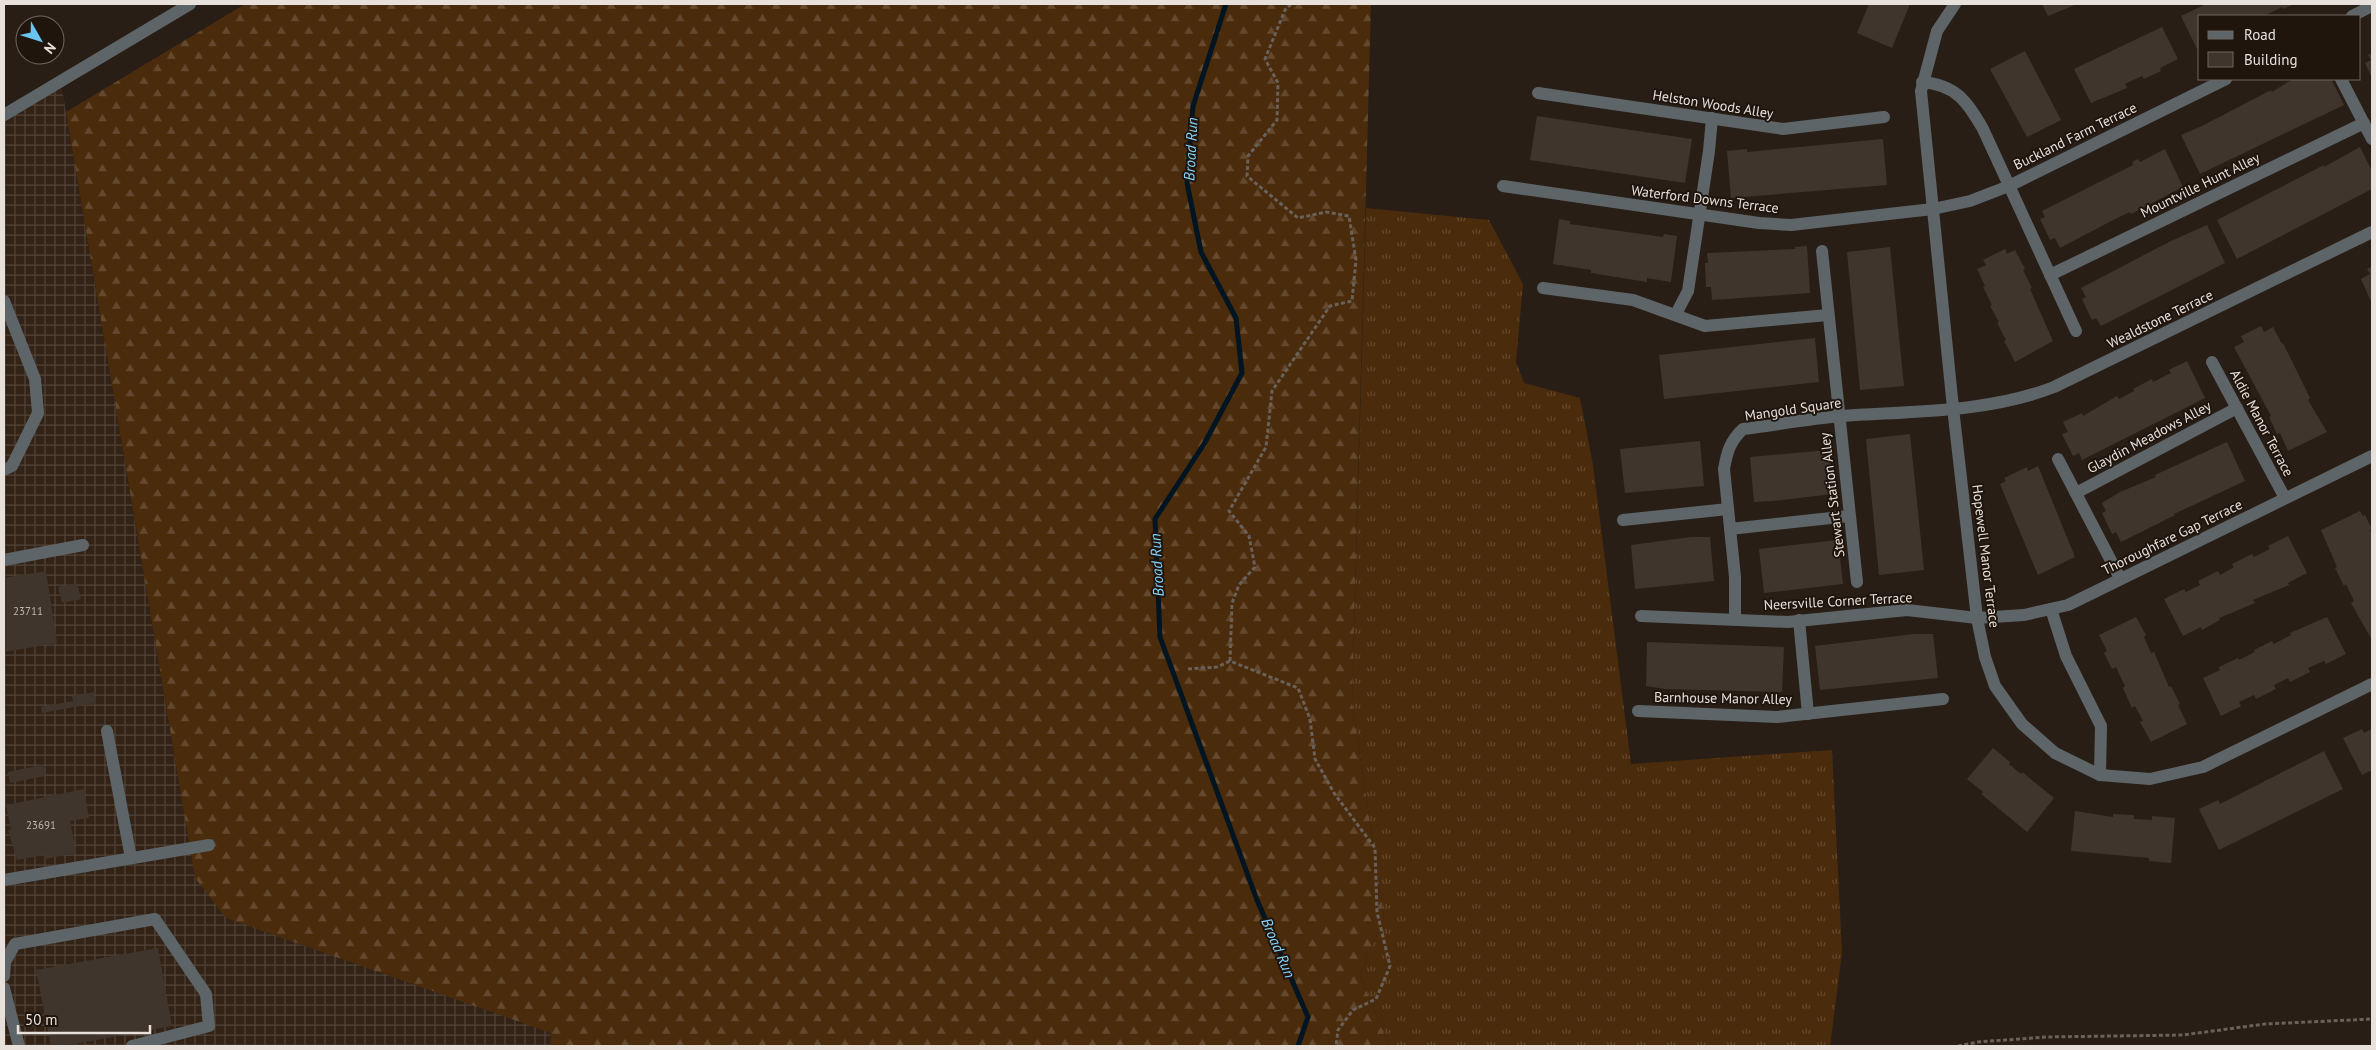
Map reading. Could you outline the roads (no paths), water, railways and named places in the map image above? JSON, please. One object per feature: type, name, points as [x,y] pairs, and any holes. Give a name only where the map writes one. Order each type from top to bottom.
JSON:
[{"type":"street","points":[[4,115],[190,4]]},
{"type":"street","name":"Hopewell Manor Terrace","points":[[1955,4],[1937,31],[1921,91],[1953,408],[1977,618],[1985,657],[1995,686],[2022,724],[2055,753],[2100,775],[2150,779],[2203,767],[2372,684]]},
{"type":"street","points":[[2354,15],[2372,6]]},
{"type":"street","name":"Buckland Farm Terrace","points":[[1933,210],[1970,202],[2009,186],[2224,80]]},
{"type":"street","points":[[2342,80],[2372,139]]},
{"type":"street","points":[[1922,82],[1950,88],[1969,104],[1983,129],[2076,331]]},
{"type":"street","name":"Helston Woods Alley","points":[[1538,93],[1782,129],[1884,117]]},
{"type":"street","points":[[1676,314],[1688,291],[1709,151],[1712,118]]},
{"type":"street","name":"Mountville Hunt Alley","points":[[2050,275],[2364,123]]},
{"type":"street","name":"Waterford Downs Terrace","points":[[1503,186],[1759,223],[1791,224],[1933,210]]},
{"type":"street","name":"Wealdstone Terrace","points":[[1953,408],[2026,398],[2054,387],[2372,232]]},
{"type":"street","name":"Stewart Station Alley","points":[[1822,251],[1857,582]]},
{"type":"street","points":[[1543,288],[1633,300],[1705,326],[1828,315]]},
{"type":"street","points":[[4,301],[35,379],[38,413],[12,466],[4,470]]},
{"type":"street","name":"Aldie Manor Terrace","points":[[2212,362],[2284,498]]},
{"type":"street","name":"Mangold Square","points":[[1735,620],[1735,577],[1724,468],[1726,452],[1732,439],[1743,429],[1838,416],[1953,408]]},
{"type":"street","name":"Glaydin Meadows Alley","points":[[2076,493],[2237,408]]},
{"type":"street","name":"Thoroughfare Gap Terrace","points":[[1977,618],[2024,615],[2068,606],[2120,578],[2372,456]]},
{"type":"street","points":[[2058,459],[2120,578]]},
{"type":"street","points":[[1623,520],[1728,509]]},
{"type":"street","points":[[1730,529],[1849,516]]},
{"type":"street","points":[[4,560],[84,546]]},
{"type":"street","points":[[2051,609],[2066,656],[2101,726],[2100,775]]},
{"type":"street","name":"Neersville Corner Terrace","points":[[1641,616],[1735,620],[1799,620],[1907,610],[1977,618]]},
{"type":"street","name":"Barnhouse Manor Alley","points":[[1799,620],[1808,714]]},
{"type":"street","name":"Barnhouse Manor Alley","points":[[1638,711],[1778,717],[1942,699]]},
{"type":"street","points":[[107,731],[131,858]]},
{"type":"street","points":[[4,880],[209,845]]},
{"type":"street","points":[[4,976],[5,962],[15,944],[155,920],[206,994],[209,1026],[132,1046]]},
{"type":"street","points":[[4,988],[20,1046]]},
{"type":"waterway","name":"Broad Run","points":[[1226,4],[1193,106],[1187,183],[1201,252],[1236,318],[1242,373],[1204,444],[1155,519],[1160,637],[1257,900],[1308,1017],[1298,1046]]}]
